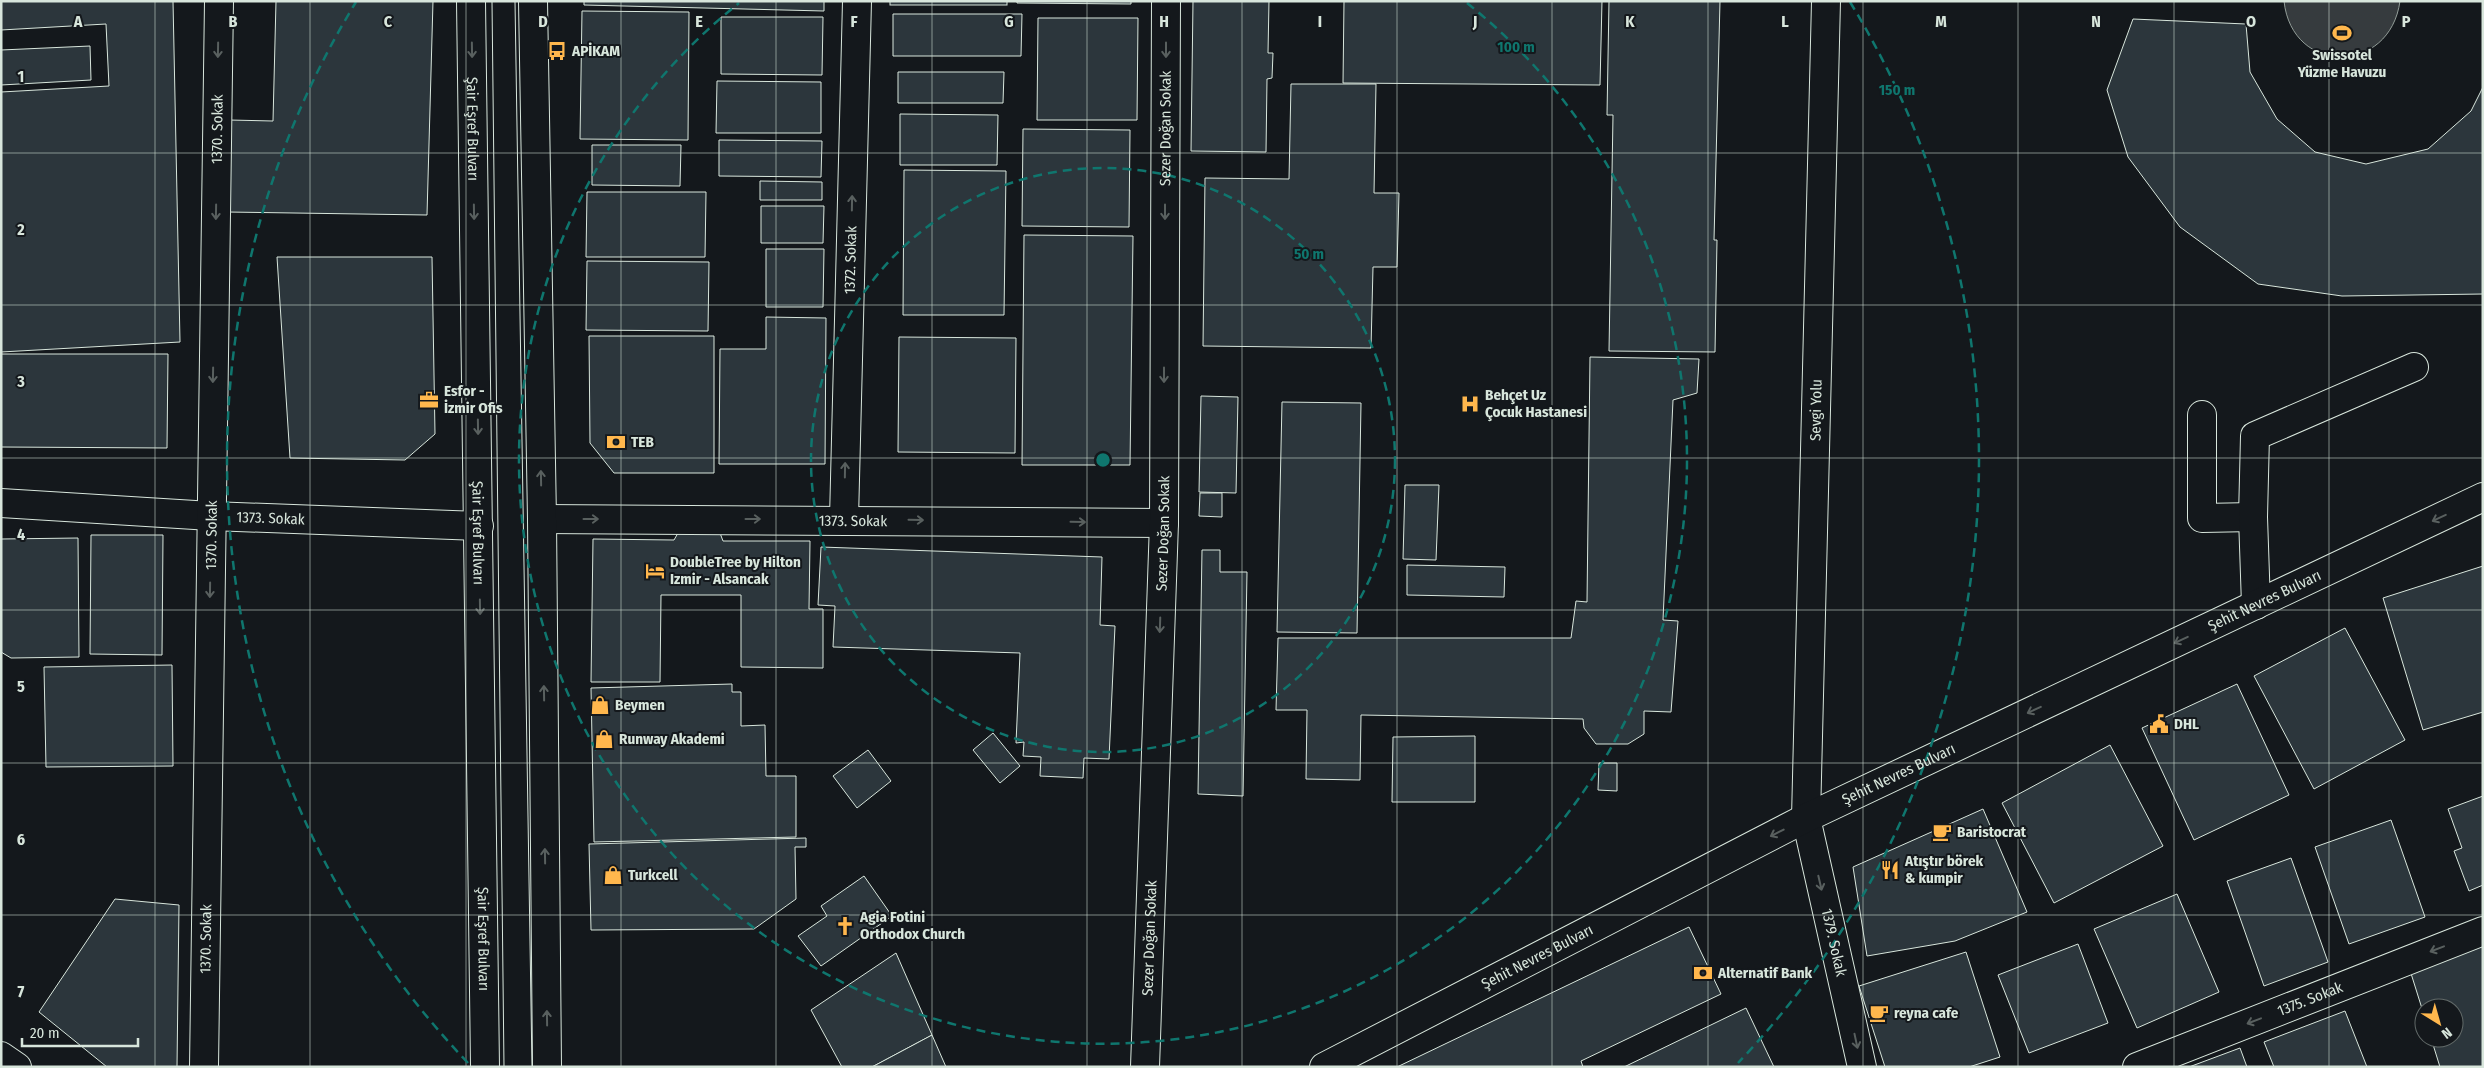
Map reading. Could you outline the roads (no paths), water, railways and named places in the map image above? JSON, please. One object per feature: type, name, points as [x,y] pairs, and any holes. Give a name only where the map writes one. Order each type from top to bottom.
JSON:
[{"type":"street","name":"1370. Sokak","points":[[204,1067],[218,1]]},
{"type":"street","name":"Şair Eşref Bulvarı","points":[[471,1],[485,1067]]},
{"type":"street","points":[[533,1],[542,519],[547,1067]]},
{"type":"street","name":"1372. Sokak","points":[[844,519],[857,1]]},
{"type":"street","name":"Sezer Doğan Sokak","points":[[1145,1067],[1164,523],[1166,1]]},
{"type":"street","name":"Sevgi Yolu","points":[[1806,818],[1826,1]]},
{"type":"street","points":[[2256,605],[2253,517],[2255,436],[2414,367]]},
{"type":"street","points":[[2202,415],[2202,518],[2253,517]]},
{"type":"street","name":"Şehit Nevres Bulvarı","points":[[1324,1067],[1806,818],[2483,498]]},
{"type":"street","name":"1373. Sokak","points":[[1,503],[212,516],[479,526]]},
{"type":"street","name":"1373. Sokak","points":[[542,519],[844,519],[1164,523]]},
{"type":"street","name":"1379. Sokak","points":[[1806,818],[1862,1067]]},
{"type":"street","name":"1375. Sokak","points":[[2137,1067],[2483,931]]},
{"type":"street","points":[[1,1056],[16,1067]]},
{"type":"tram line","points":[[492,1],[504,1067]]},
{"type":"tram line","points":[[515,1],[532,1067]]},
{"type":"place","name":"Swissotel Yüzme Havuzu","points":[[2342,33]]},
{"type":"place","name":"APİKAM","points":[[557,51]]},
{"type":"place","name":"Esfor - İzmir Ofis","points":[[429,400]]},
{"type":"place","name":"Behçet Uz Çocuk Hastanesi","points":[[1470,404]]},
{"type":"place","name":"TEB","points":[[616,442]]},
{"type":"place","name":"DoubleTree by Hilton Izmir - Alsancak","points":[[655,571]]},
{"type":"place","name":"Beymen","points":[[600,705]]},
{"type":"place","name":"DHL","points":[[2159,724]]},
{"type":"place","name":"Runway Akademi","points":[[604,739]]},
{"type":"place","name":"Baristocrat","points":[[1942,832]]},
{"type":"place","name":"Atıştır börek & kumpir","points":[[1890,870]]},
{"type":"place","name":"Turkcell","points":[[613,875]]},
{"type":"place","name":"Agia Fotini Orthodox Church","points":[[845,926]]},
{"type":"place","name":"Alternatif Bank","points":[[1703,973]]},
{"type":"place","name":"reyna cafe","points":[[1879,1013]]}]
